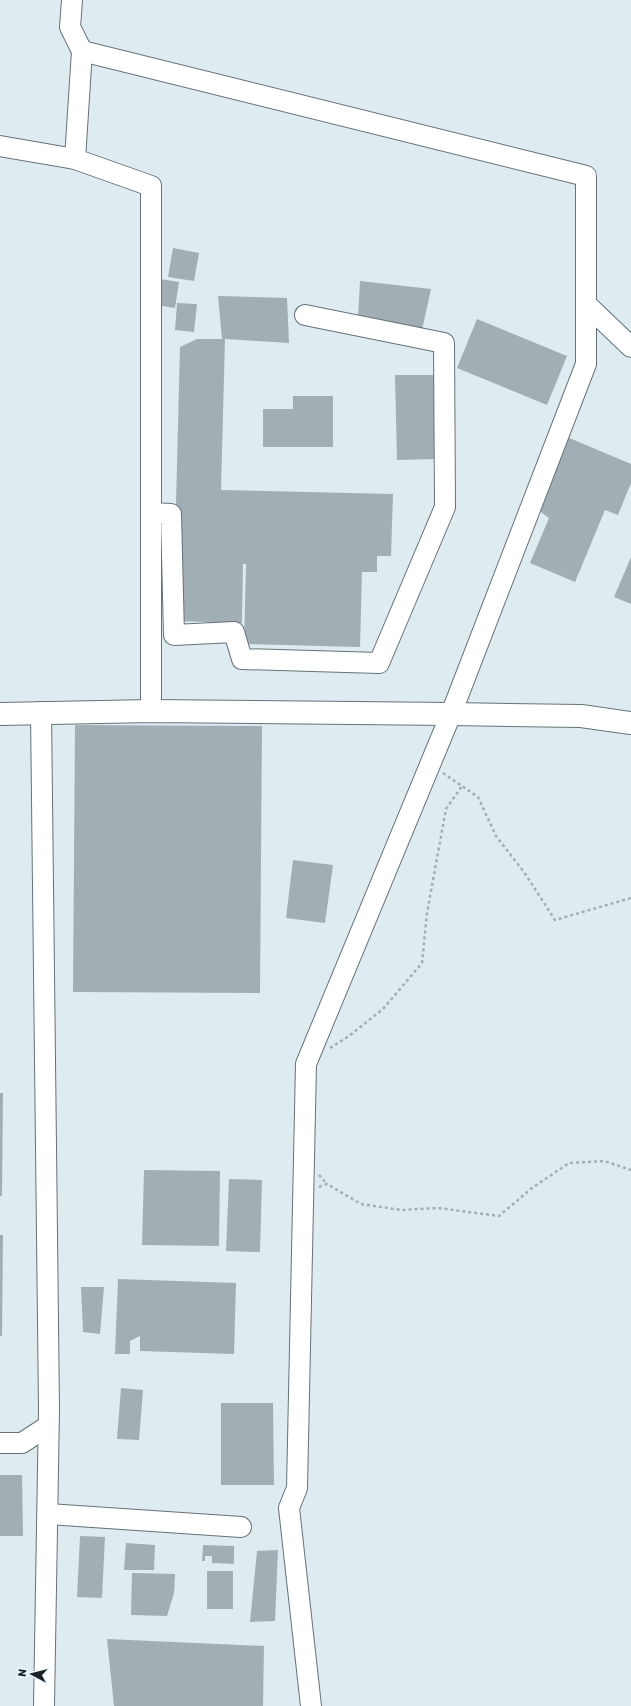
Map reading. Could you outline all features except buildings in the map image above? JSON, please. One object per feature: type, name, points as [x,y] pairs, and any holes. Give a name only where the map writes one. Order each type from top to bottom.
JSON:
[{"type":"main road","points":[[0,714],[151,711],[451,714],[581,716],[631,723]]},
{"type":"street","points":[[72,0],[70,27],[82,51],[75,159]]},
{"type":"street","points":[[82,51],[586,176],[586,364],[451,714],[306,1064],[297,1488],[289,1508],[311,1706]]},
{"type":"street","points":[[0,146],[75,159],[151,186],[151,711]]},
{"type":"street","points":[[586,304],[631,347]]},
{"type":"street","points":[[152,513],[171,514],[174,635],[234,632],[242,659],[379,663],[445,507],[444,342],[305,315]]},
{"type":"street","points":[[41,712],[48,1426],[48,1514],[44,1706]]},
{"type":"street","points":[[0,1443],[22,1443],[48,1426]]},
{"type":"street","points":[[48,1514],[241,1527]]},
{"type":"path","points":[[430,764],[478,797],[496,836],[524,872],[555,920],[631,898]]},
{"type":"path","points":[[306,1064],[350,1036],[384,1009],[422,963],[426,913],[446,809],[462,786]]},
{"type":"path","points":[[303,1192],[327,1184],[361,1204],[401,1210],[438,1208],[499,1216],[532,1188],[569,1163],[604,1161],[631,1170]]}]
